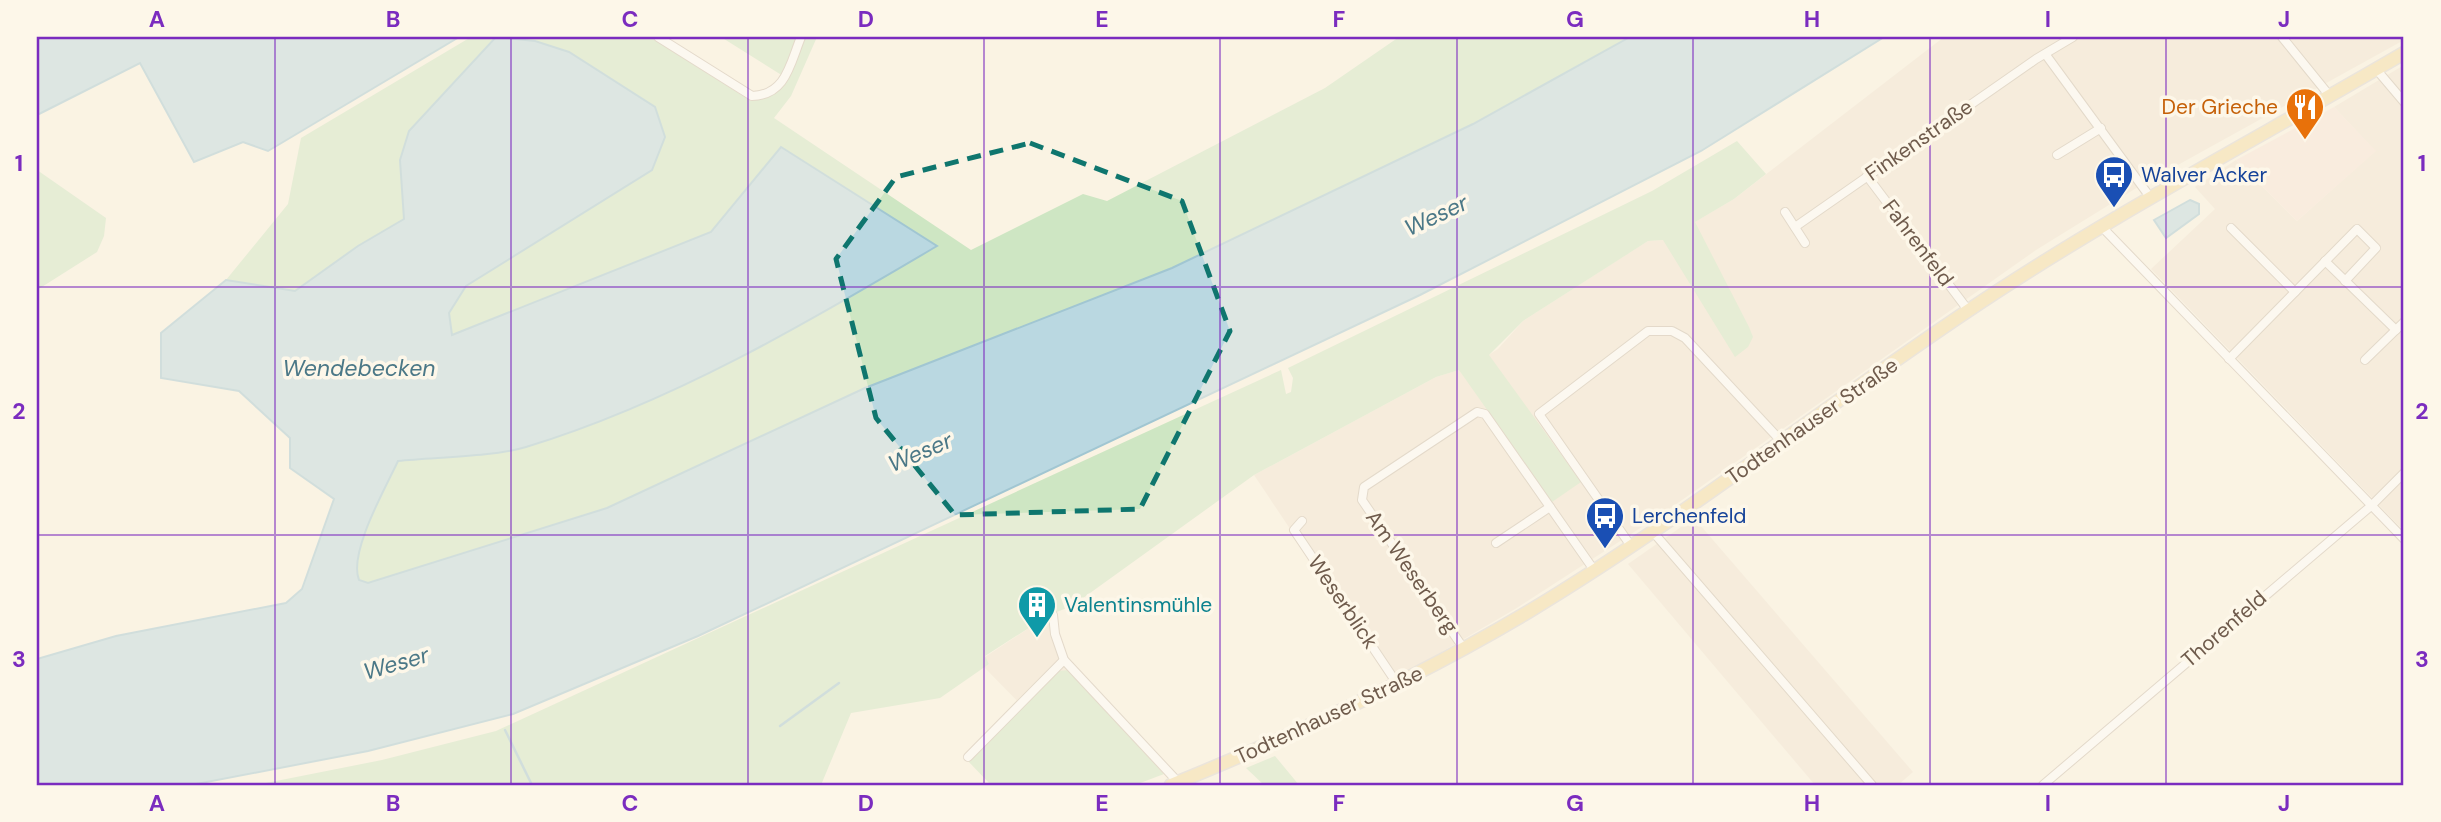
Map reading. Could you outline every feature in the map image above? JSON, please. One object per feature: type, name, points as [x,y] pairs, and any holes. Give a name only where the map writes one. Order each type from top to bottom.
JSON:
[{"type":"main road","name":"Todtenhauser Straße","points":[[1175,784],[1398,685],[1464,649],[1653,532],[1968,310],[2150,197],[2404,53]]},
{"type":"street","points":[[658,37],[752,96],[767,96],[777,87],[785,77],[801,37]]},
{"type":"street","name":"Finkenstraße","points":[[1795,227],[2036,59],[2073,37]]},
{"type":"street","points":[[2282,37],[2329,95]]},
{"type":"street","points":[[2046,55],[2150,197]]},
{"type":"street","points":[[2376,69],[2404,102]]},
{"type":"street","points":[[2057,155],[2101,128]]},
{"type":"street","name":"Fahrenfeld","points":[[1867,176],[1968,310]]},
{"type":"street","points":[[1785,212],[1805,243]]},
{"type":"street","points":[[2101,226],[2404,539]]},
{"type":"street","points":[[2231,228],[2295,292]]},
{"type":"street","points":[[2229,359],[2357,229],[2376,248],[2345,281]]},
{"type":"street","points":[[2325,261],[2396,330]]},
{"type":"street","points":[[2365,360],[2404,322]]},
{"type":"street","points":[[1631,546],[1539,414],[1648,331],[1672,331],[1685,338],[1782,442]]},
{"type":"street","name":"Am Weserberg","points":[[1464,649],[1362,500],[1363,487],[1481,412],[1550,507]]},
{"type":"street","name":"Thorenfeld","points":[[2043,785],[2348,522],[2371,506],[2404,473]]},
{"type":"street","points":[[1496,543],[1550,507],[1594,570]]},
{"type":"street","name":"Weserblick","points":[[1302,521],[1294,530],[1398,685]]},
{"type":"street","points":[[1653,532],[1872,785]]},
{"type":"street","points":[[1053,615],[1055,634],[1064,660],[1175,784]]},
{"type":"street","points":[[968,757],[1064,660]]},
{"type":"highlighted area","points":[[1030,143],[1182,201],[1230,331],[1140,509],[955,515],[876,418],[836,259],[896,177]]},
{"type":"shaded area","points":[[1944,37],[2404,37],[2404,40],[2138,187],[2036,250],[1665,512],[1515,609],[1392,681],[1254,475],[1436,377],[1472,366],[1498,349],[1523,321],[1621,258],[1648,241],[1664,240],[1734,199]]},
{"type":"shaded area","points":[[2404,65],[2404,531],[2151,269],[2215,209],[2195,187],[2236,160],[2297,221],[2375,151],[2334,107]]},
{"type":"shaded area","points":[[2334,107],[2376,151],[2297,221],[2236,160]]},
{"type":"shaded area","points":[[1694,518],[1913,772],[1898,785],[1815,785],[1628,564]]},
{"type":"shaded area","points":[[1049,615],[1050,635],[1069,670],[1023,707],[984,667],[989,664],[985,657]]},
{"type":"green space","points":[[471,37],[650,37],[751,101],[764,98],[781,87],[792,70],[803,37],[817,37],[791,96],[774,118],[971,250],[1083,194],[1107,201],[1325,88],[1399,37],[1630,37],[1473,124],[1172,268],[607,508],[368,583],[359,580],[359,554],[370,520],[398,461],[523,448],[657,398],[781,147],[711,232],[452,336],[449,313],[466,286],[652,170],[655,107],[569,52],[535,41],[400,160],[405,219],[358,246],[295,291],[226,280],[288,204],[301,138]]},
{"type":"green space","points":[[721,37],[797,37],[783,76]]},
{"type":"green space","points":[[1737,141],[1766,174],[1734,199],[1695,222],[1749,327],[1753,337],[1748,347],[1735,357],[1663,240],[1648,241],[1523,321],[1489,355],[1581,482],[1552,502],[1459,370],[1436,377],[1254,475],[1072,606],[1049,615],[985,656],[989,664],[940,698],[851,713],[821,785],[256,785],[382,760],[496,731],[1281,370],[1286,394],[1291,392],[1293,378],[1288,368],[1652,191]]},
{"type":"green space","points":[[37,170],[106,218],[104,236],[97,252],[37,290]]},
{"type":"green space","points":[[1069,670],[1164,774],[1135,785],[991,785],[967,760],[1058,671]]},
{"type":"green space","points":[[1275,756],[1299,785],[1264,785],[1246,768]]},
{"type":"water","points":[[37,37],[459,37],[268,151],[243,142],[194,162],[140,63],[37,115]]},
{"type":"water","points":[[496,37],[535,41],[569,52],[655,107],[665,137],[652,170],[466,286],[449,313],[452,335],[711,232],[781,147],[937,246],[788,332],[633,408],[580,429],[513,450],[398,461],[363,537],[357,568],[359,580],[368,583],[607,508],[865,388],[1172,268],[1473,124],[1630,37],[1884,37],[1701,151],[1420,295],[698,636],[513,714],[368,751],[191,785],[37,785],[37,659],[116,636],[286,603],[302,589],[334,499],[290,468],[290,438],[239,391],[161,378],[161,333],[226,280],[295,291],[358,246],[404,219],[400,160],[409,131]]},
{"type":"water","points":[[2190,200],[2199,204],[2199,214],[2166,238],[2154,220]]},
{"type":"waterway","points":[[780,726],[839,683]]},
{"type":"waterway","points":[[505,730],[532,785]]},
{"type":"place","name":"Der Grieche","points":[[2305,141]]},
{"type":"place","name":"Walver Acker","points":[[2114,209]]},
{"type":"place","name":"Lerchenfeld","points":[[1605,550]]},
{"type":"place","name":"Valentinsmühle","points":[[1037,639]]},
{"type":"water label","name":"Weser","points":[[1436,215]]},
{"type":"water label","name":"Wendebecken","points":[[359,368]]},
{"type":"water label","name":"Weser","points":[[920,452]]},
{"type":"water label","name":"Weser","points":[[396,663]]}]
